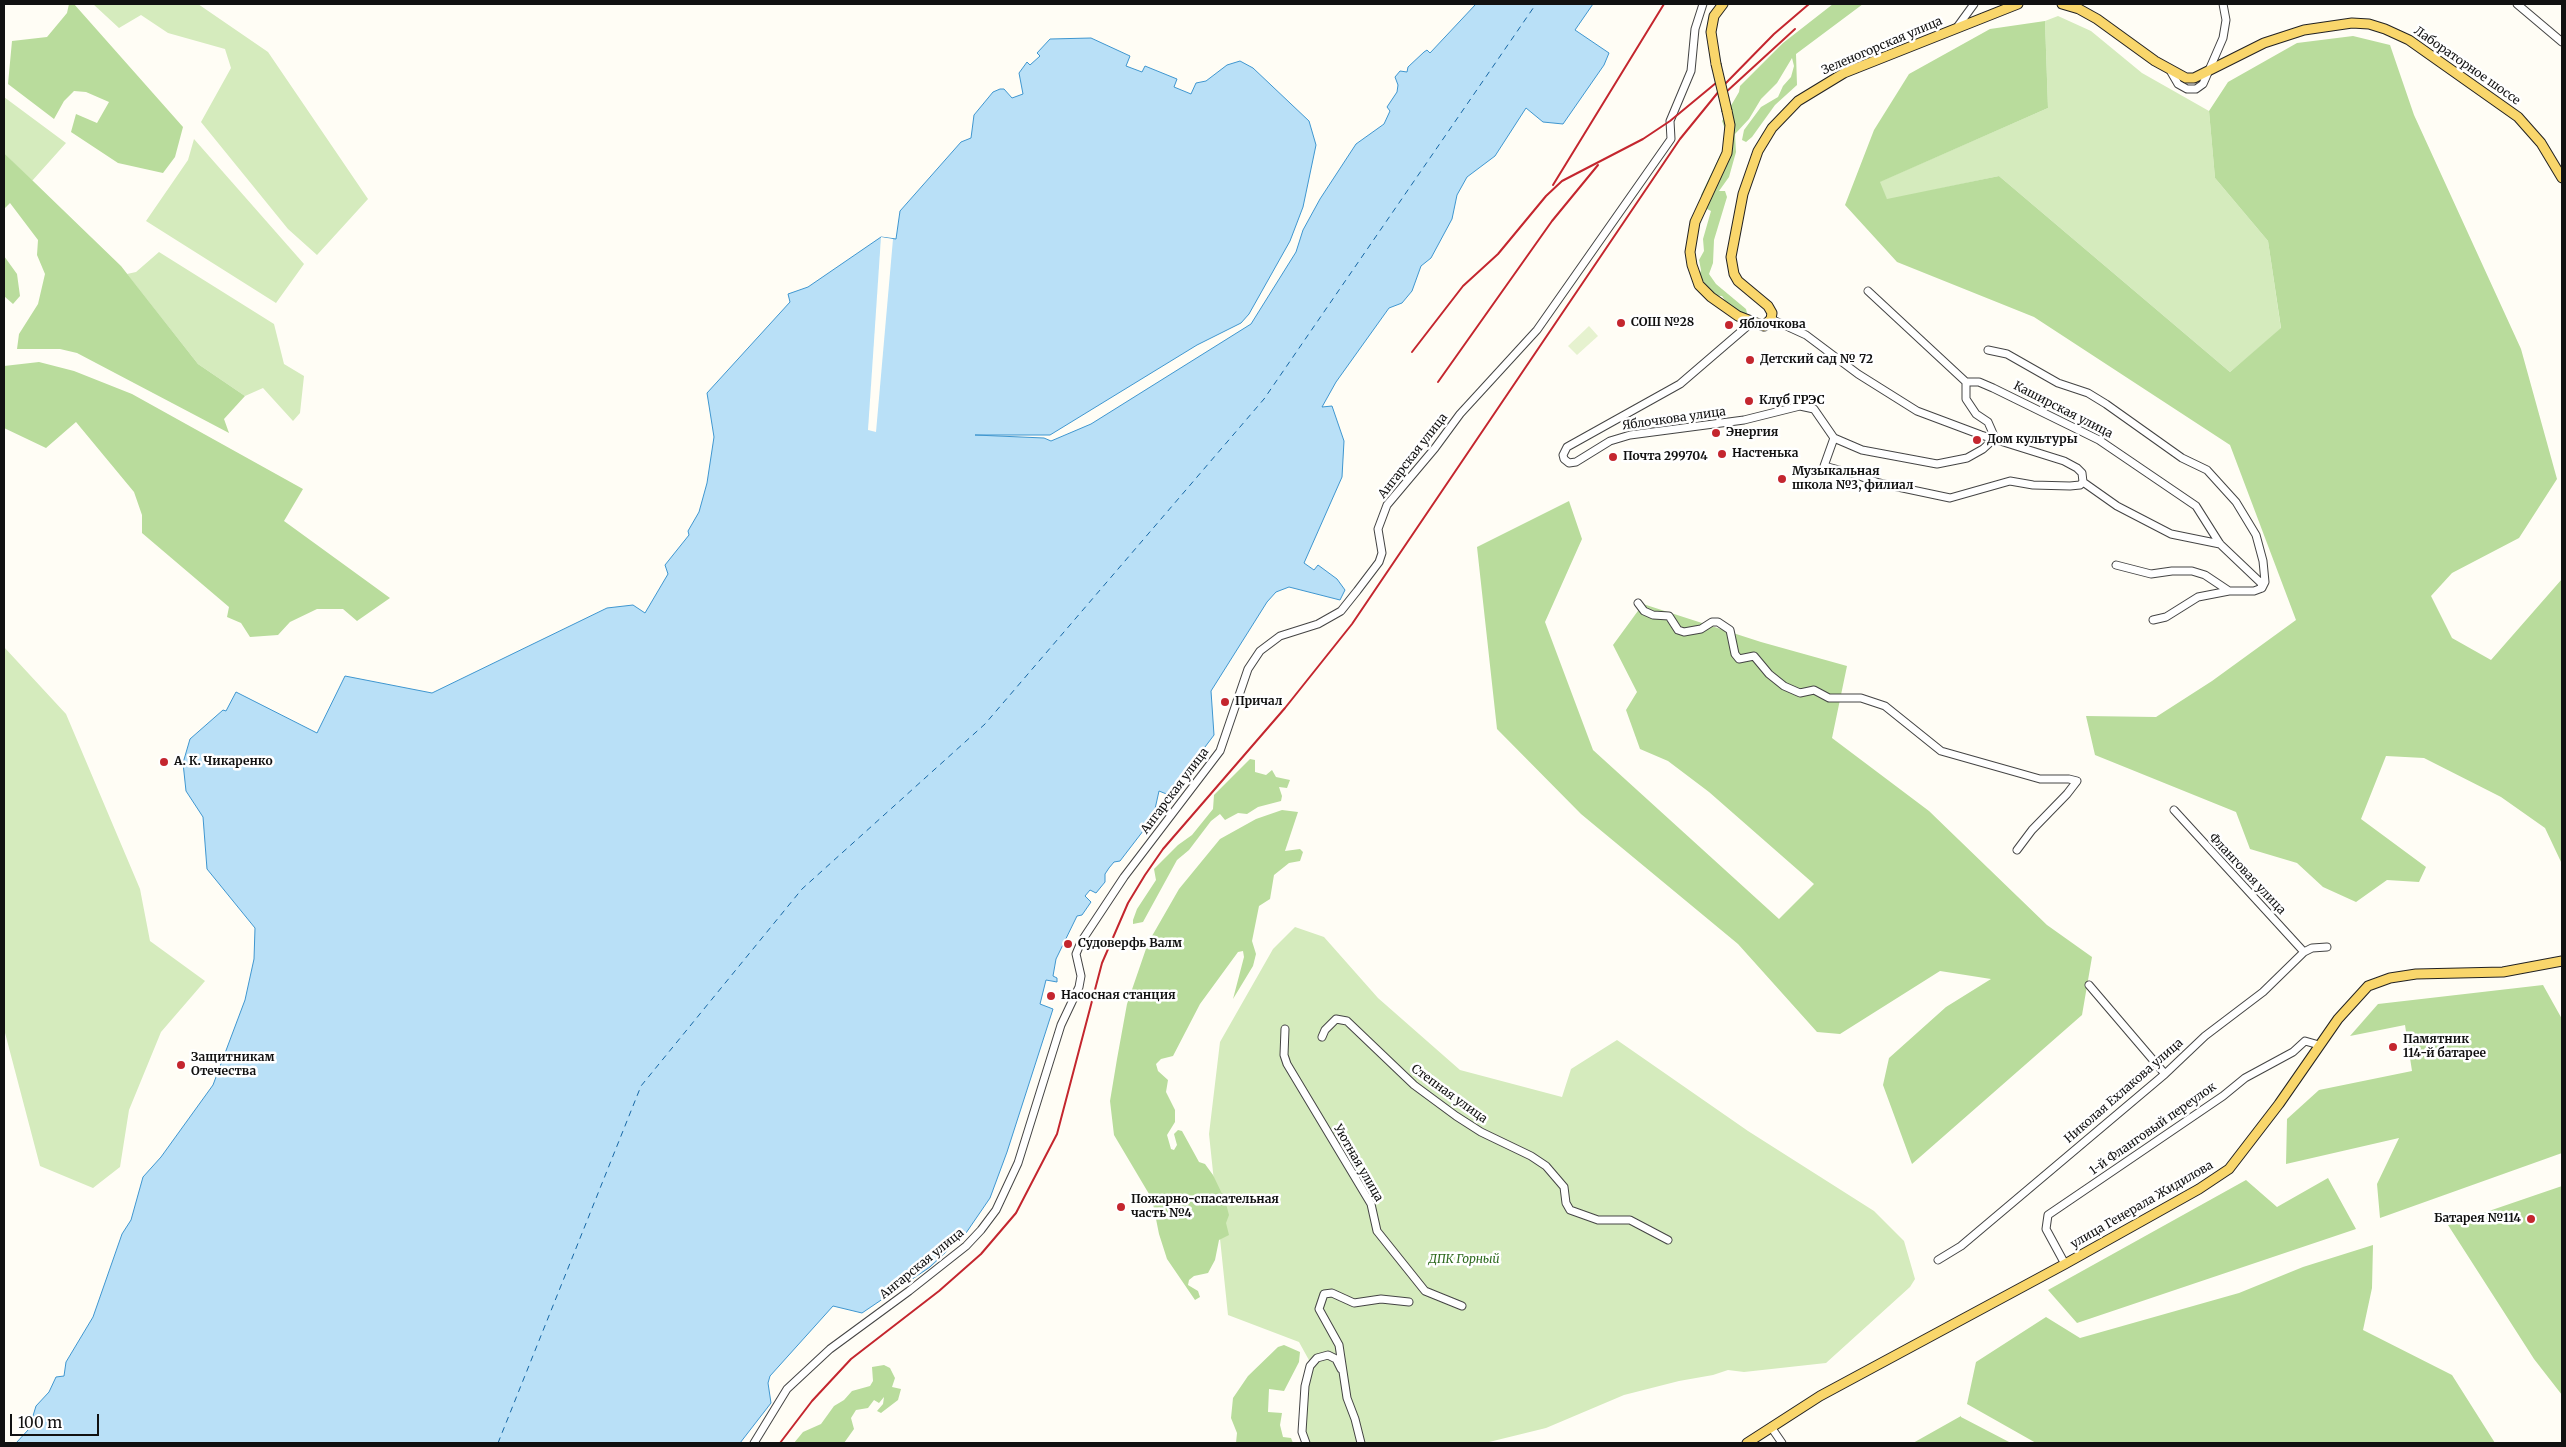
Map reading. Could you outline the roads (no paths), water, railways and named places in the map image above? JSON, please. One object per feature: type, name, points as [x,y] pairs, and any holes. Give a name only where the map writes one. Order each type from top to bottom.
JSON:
[{"type":"main road","points":[[1723,4],[1714,16],[1711,32],[1716,64],[1730,125],[1727,153],[1695,222],[1690,252],[1694,274],[1704,291],[1751,323],[1764,326],[1771,319]]},
{"type":"main road","name":"Зеленогорская улица","points":[[1771,319],[1772,313],[1768,306],[1751,293],[1734,274],[1731,257],[1743,194],[1758,151],[1772,128],[1798,101],[1844,73],[1958,26],[2018,4]]},
{"type":"main road","points":[[2062,4],[2080,9],[2097,19],[2171,72],[2186,78],[2194,78],[2212,70]]},
{"type":"main road","name":"Лабораторное шоссе","points":[[2212,70],[2264,43],[2304,30],[2352,23],[2369,24],[2408,40],[2518,116],[2541,143],[2562,178]]},
{"type":"main road","name":"улица Генерала Жидилова","points":[[1747,1443],[1820,1396],[2065,1264],[2200,1189],[2230,1169],[2279,1104],[2319,1045],[2368,986],[2390,978],[2416,974],[2503,972],[2562,961]]},
{"type":"street","name":"Ангарская улица","points":[[754,1443],[787,1389],[830,1349],[966,1246],[996,1210],[1018,1163],[1061,1026],[1079,986],[1081,976],[1076,954],[1081,942],[1124,877],[1220,751],[1248,668],[1260,650],[1280,636],[1318,624],[1341,611],[1379,562],[1382,553],[1378,529],[1387,505],[1460,414],[1537,330],[1671,139],[1670,121],[1682,96],[1693,65],[1695,29],[1703,4]]},
{"type":"street","name":"Зеленогорская улица","points":[[1958,26],[1974,4]]},
{"type":"street","points":[[2212,70],[2223,38],[2226,20],[2223,4]]},
{"type":"street","points":[[2517,4],[2562,42]]},
{"type":"street","points":[[1868,291],[1966,382],[1966,399],[1976,414],[1988,422],[1995,438]]},
{"type":"street","points":[[1771,319],[1806,335],[1858,374],[1917,411],[2064,461],[2077,468],[2082,474],[2083,482],[2117,506],[2171,534],[2220,544]]},
{"type":"street","name":"Яблочкова улица","points":[[1751,323],[1680,384],[1567,447],[1564,460],[1569,463],[1576,462],[1610,441],[1628,436],[1744,420],[1800,406],[1814,409],[1834,438]]},
{"type":"street","points":[[1988,350],[2007,354],[2058,383],[2100,400],[2130,418],[2155,441],[2182,458],[2207,470],[2236,502],[2256,535],[2262,560],[2264,582],[2254,591],[2229,591],[2198,597],[2166,617],[2153,620]]},
{"type":"street","name":"Каширская улица","points":[[1966,382],[1979,382],[1993,388],[2099,440],[2196,506],[2220,544],[2261,585]]},
{"type":"street","points":[[1995,438],[1983,449],[1967,458],[1937,464],[1862,450],[1834,438],[1824,466],[1854,474],[1879,484],[1950,498],[2010,481],[2032,485],[2060,486],[2075,486],[2083,482]]},
{"type":"street","points":[[2116,565],[2151,574],[2192,571],[2205,575],[2229,591]]},
{"type":"street","points":[[1638,603],[1644,611],[1653,616],[1668,616],[1678,630],[1684,632],[1701,629],[1712,622],[1718,622],[1730,630],[1735,654],[1739,658],[1754,656],[1769,674],[1784,686],[1800,693],[1814,690],[1829,698],[1861,698],[1885,706],[1941,751],[2040,779],[2069,778],[2077,781],[2032,830],[2017,850]]},
{"type":"street","name":"Фланговая улица","points":[[2174,810],[2304,952]]},
{"type":"street","points":[[2304,952],[2312,948],[2327,947]]},
{"type":"street","name":"Николая Ехлакова улица","points":[[1938,1260],[1961,1246],[2165,1074],[2205,1036],[2263,992],[2304,952]]},
{"type":"street","points":[[2089,985],[2165,1074]]},
{"type":"street","name":"Степная улица","points":[[1322,1037],[1325,1030],[1336,1018],[1347,1021],[1414,1085],[1456,1116],[1481,1132],[1531,1156],[1546,1166],[1564,1187],[1566,1203],[1570,1210],[1598,1220],[1630,1220],[1668,1240]]},
{"type":"street","name":"Уютная улица","points":[[1285,1029],[1284,1055],[1287,1064],[1371,1204],[1377,1231],[1425,1291],[1462,1306]]},
{"type":"street","name":"1-й Фланговый переулок","points":[[2065,1264],[2046,1229],[2048,1215],[2223,1096],[2245,1078],[2293,1052],[2305,1042],[2319,1045]]},
{"type":"street","points":[[1360,1443],[1356,1418],[1347,1398],[1339,1345],[1319,1309],[1324,1294],[1332,1293],[1354,1303],[1381,1300],[1408,1302]]},
{"type":"street","points":[[1306,1443],[1302,1432],[1304,1395],[1310,1366],[1317,1358],[1328,1355],[1336,1359],[1343,1374]]},
{"type":"street","points":[[1771,1426],[1782,1443]]},
{"type":"water","points":[[1476,4],[1593,4],[1575,30],[1609,53],[1604,65],[1563,124],[1543,122],[1526,108],[1495,156],[1467,177],[1457,195],[1452,219],[1431,258],[1421,266],[1412,291],[1402,303],[1389,308],[1336,382],[1322,407],[1332,406],[1344,441],[1342,477],[1304,563],[1314,570],[1318,565],[1337,579],[1345,590],[1340,600],[1289,587],[1276,592],[1267,602],[1211,691],[1214,735],[1169,795],[1159,791],[1153,818],[1120,861],[1114,862],[1109,868],[1105,874],[1105,882],[1096,893],[1090,890],[1085,896],[1091,902],[1082,915],[1077,916],[1056,959],[1053,976],[1057,978],[1057,982],[1046,980],[1040,1004],[1053,1009],[1007,1152],[990,1198],[966,1233],[930,1267],[862,1313],[833,1306],[770,1376],[768,1383],[771,1403],[740,1443],[16,1443],[29,1429],[36,1406],[49,1392],[56,1377],[64,1376],[66,1362],[93,1317],[122,1234],[131,1220],[143,1177],[161,1157],[213,1085],[245,1000],[254,959],[255,928],[207,869],[203,817],[186,791],[183,763],[190,739],[223,710],[226,711],[236,692],[317,733],[345,676],[432,693],[607,608],[633,605],[645,613],[668,574],[665,565],[689,535],[688,531],[699,512],[707,483],[714,437],[707,393],[790,302],[788,294],[808,287],[881,237],[896,239],[900,211],[961,142],[971,138],[974,115],[993,92],[1004,89],[1012,98],[1023,94],[1019,73],[1027,62],[1030,65],[1040,56],[1037,53],[1050,39],[1091,38],[1130,56],[1126,66],[1142,72],[1145,66],[1177,79],[1174,87],[1191,94],[1196,83],[1206,81],[1227,65],[1240,61],[1253,68],[1309,121],[1316,145],[1303,207],[1290,241],[1249,314],[1241,323],[1197,345],[1050,435],[975,435],[1044,438],[1051,441],[1091,424],[1251,324],[1296,252],[1303,230],[1320,199],[1356,144],[1384,124],[1390,111],[1387,107],[1397,92],[1398,85],[1395,77],[1400,71],[1407,72],[1408,67],[1424,52],[1427,50],[1430,53]]},
{"type":"railway","points":[[1553,185],[1664,4]]},
{"type":"railway","points":[[780,1443],[812,1401],[851,1359],[939,1291],[981,1254],[1016,1213],[1057,1134],[1102,963],[1128,903],[1145,875],[1163,849],[1285,708],[1352,624],[1680,139],[1724,85],[1774,34],[1809,4]]},
{"type":"railway","points":[[1725,93],[1795,29]]},
{"type":"railway","points":[[1412,352],[1463,286],[1498,254],[1546,196],[1562,181],[1643,139],[1670,121],[1722,78]]},
{"type":"railway","points":[[1438,382],[1552,221],[1598,165]]},
{"type":"place","name":"СОШ №28","points":[[1621,323]]},
{"type":"place","name":"Яблочкова","points":[[1729,325]]},
{"type":"place","name":"Детский сад № 72","points":[[1750,360]]},
{"type":"place","name":"Клуб ГРЭС","points":[[1749,401]]},
{"type":"place","name":"Энергия","points":[[1716,433]]},
{"type":"place","name":"Дом культуры","points":[[1977,440]]},
{"type":"place","name":"Настенька","points":[[1722,454]]},
{"type":"place","name":"Почта 299704","points":[[1613,457]]},
{"type":"place","name":"Музыкальная школа №3, филиал","points":[[1782,479]]},
{"type":"place","name":"Причал","points":[[1225,702]]},
{"type":"place","name":"А. К. Чикаренко","points":[[164,762]]},
{"type":"place","name":"Судоверфь Валм","points":[[1068,944]]},
{"type":"place","name":"Насосная станция","points":[[1051,996]]},
{"type":"place","name":"Памятник 114-й батарее","points":[[2393,1047]]},
{"type":"place","name":"Защитникам Отечества","points":[[181,1065]]},
{"type":"place","name":"Пожарно-спасательная часть №4","points":[[1121,1207]]},
{"type":"place","name":"Батарея №114","points":[[2531,1219]]},
{"type":"park label","name":"ДПК Горный","points":[[1464,1260]]}]
